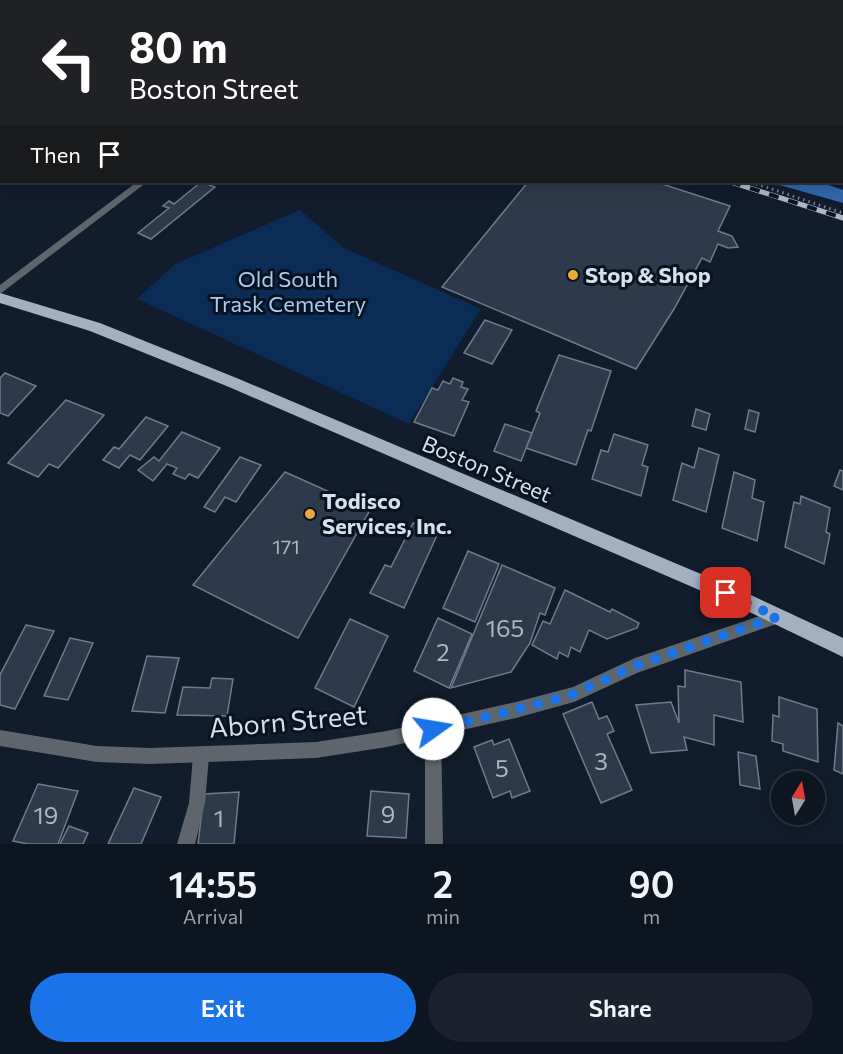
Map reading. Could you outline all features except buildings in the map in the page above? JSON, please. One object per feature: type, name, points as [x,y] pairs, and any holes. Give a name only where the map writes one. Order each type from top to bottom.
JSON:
[{"type":"main road","name":"Boston Street","points":[[0,298],[113,334],[244,388],[777,617],[843,648]]},
{"type":"street","points":[[0,290],[141,183]]},
{"type":"street","name":"Aborn Street","points":[[0,738],[98,754],[201,756],[316,750],[433,729],[574,694],[635,666],[777,617]]},
{"type":"street","points":[[433,729],[434,844]]},
{"type":"street","points":[[186,844],[196,803],[201,756]]},
{"type":"path","points":[[754,183],[843,213]]},
{"type":"green space","name":"Old South Trask Cemetery","points":[[300,210],[344,248],[481,309],[409,424],[137,299],[175,264]]},
{"type":"shaded area","points":[[773,183],[823,183],[843,190],[843,203]]},
{"type":"railway","points":[[734,183],[843,218]]},
{"type":"place","name":"Stop & Shop","points":[[573,275]]},
{"type":"place","name":"Todisco Services, Inc.","points":[[310,514]]},
{"type":"route","points":[[433,729],[574,694],[635,666],[777,617],[726,593]]}]
